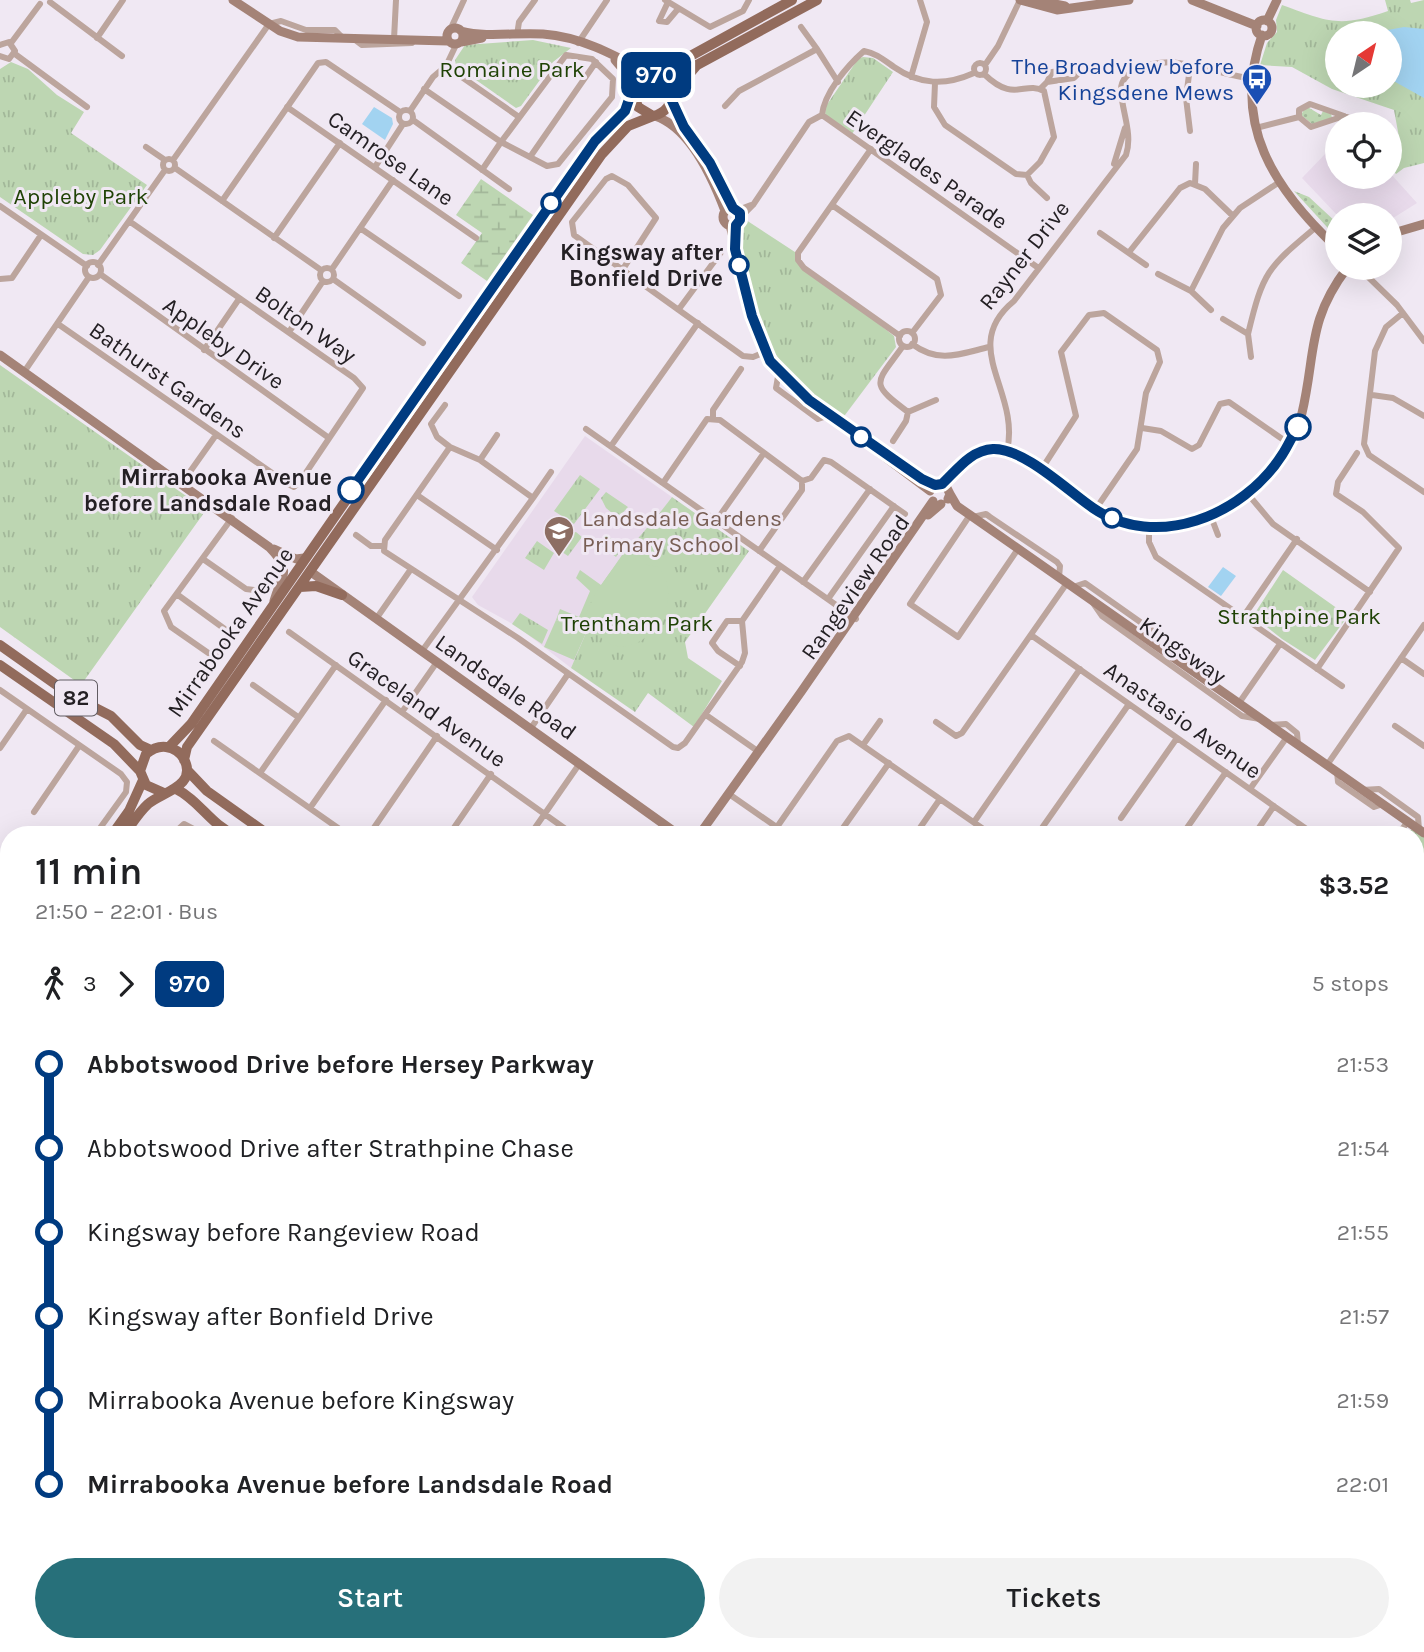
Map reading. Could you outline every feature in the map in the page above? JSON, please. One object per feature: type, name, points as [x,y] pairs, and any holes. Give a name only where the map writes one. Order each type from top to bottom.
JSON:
[{"type":"main road","points":[[748,23],[777,0]]},
{"type":"main road","points":[[799,3],[698,65],[672,97],[664,112],[654,116],[638,107],[632,89],[639,78],[653,74],[748,23],[799,3],[817,0]]},
{"type":"main road","points":[[653,74],[667,81],[672,97]]},
{"type":"main road","name":"Mirrabooka Avenue","points":[[169,747],[191,724],[595,141],[625,111],[632,89]]},
{"type":"main road","name":"Mirrabooka Avenue","points":[[185,765],[187,747],[601,154],[628,126],[654,116]]},
{"type":"main road","points":[[274,601],[296,575],[311,572]]},
{"type":"main road","points":[[300,587],[316,586],[342,595]]},
{"type":"main road","name":"82","points":[[0,645],[72,696],[111,716],[140,745],[151,750]]},
{"type":"main road","name":"82","points":[[0,665],[114,744],[151,789],[164,793]]},
{"type":"main road","points":[[118,826],[134,803],[143,760],[151,750],[169,747],[207,791],[256,826]]},
{"type":"main road","points":[[130,826],[139,814],[164,793],[176,789],[184,781],[185,765]]},
{"type":"main road","points":[[176,789],[197,803],[219,826]]},
{"type":"street","points":[[97,38],[123,0]]},
{"type":"street","points":[[237,0],[298,37],[415,39],[517,35],[601,48],[653,74]]},
{"type":"street","points":[[393,37],[396,0]]},
{"type":"street","points":[[400,113],[410,111],[424,89],[446,66],[454,37],[455,19],[464,0]]},
{"type":"street","points":[[517,35],[519,22],[535,0]]},
{"type":"street","points":[[578,43],[607,0]]},
{"type":"street","points":[[678,9],[667,22],[659,20],[667,1],[710,27],[743,10],[749,0]]},
{"type":"street","points":[[911,78],[927,22],[920,0]]},
{"type":"street","points":[[984,74],[985,65],[998,46],[1020,0],[1051,10],[1129,0]]},
{"type":"street","points":[[1037,0],[1068,7]]},
{"type":"street","points":[[1192,0],[1206,2],[1259,31]]},
{"type":"street","points":[[1277,0],[1267,20],[1261,21],[1259,31],[1252,79],[1256,128],[1278,183],[1325,237]]},
{"type":"street","points":[[0,45],[11,43],[38,2],[51,1],[122,56]]},
{"type":"street","points":[[271,23],[300,34],[342,37],[454,37]]},
{"type":"street","points":[[24,372],[89,277],[100,275],[98,265],[166,170],[174,164],[271,23]]},
{"type":"street","points":[[801,27],[838,82]]},
{"type":"street","points":[[354,39],[362,46],[411,44],[415,39]]},
{"type":"street","points":[[11,43],[15,54],[86,107]]},
{"type":"street","points":[[578,43],[616,60],[632,89]]},
{"type":"street","points":[[724,106],[739,91],[817,49]]},
{"type":"street","name":"Everglades Parade","points":[[974,73],[956,81],[935,83],[911,78],[873,53],[864,51],[838,82],[823,105],[822,115],[1037,267]]},
{"type":"street","points":[[0,57],[9,59],[15,54]]},
{"type":"street","points":[[424,89],[501,142],[547,166],[558,164],[612,97],[613,79],[596,62],[575,55],[561,59],[501,142],[482,170]]},
{"type":"street","points":[[222,201],[318,63],[326,62],[400,113],[403,124]]},
{"type":"street","points":[[530,157],[596,62]]},
{"type":"street","name":"Rayner Drive","points":[[1007,451],[1011,436],[1009,417],[989,347],[993,322],[1014,301],[1112,170],[1126,119],[1121,88],[1124,78],[1134,70],[1160,63],[1178,63],[1252,79]]},
{"type":"street","points":[[985,65],[977,64],[974,73],[984,74],[1010,91],[1041,88],[1047,82]]},
{"type":"street","points":[[446,66],[519,117]]},
{"type":"street","points":[[1190,67],[1186,98],[1190,131]]},
{"type":"street","points":[[935,83],[934,107],[945,125],[1016,174],[1027,175]]},
{"type":"street","points":[[1027,175],[1040,162],[1054,137],[1051,112],[1041,88]]},
{"type":"street","name":"Kingsway","points":[[672,97],[684,127],[710,163],[734,216],[735,249],[752,316],[765,352],[779,371],[830,415],[888,456],[941,488],[957,506],[1415,826]]},
{"type":"street","points":[[1299,117],[1303,106],[1310,104],[1332,112]]},
{"type":"street","name":"Camrose Lane","points":[[287,107],[476,238]]},
{"type":"street","points":[[410,111],[413,120],[509,189]]},
{"type":"street","points":[[734,216],[753,205],[809,122],[822,115]]},
{"type":"street","name":"Kingsway","points":[[654,116],[672,125],[688,143],[734,216]]},
{"type":"street","points":[[1256,128],[1299,117]]},
{"type":"street","points":[[1299,117],[1304,123],[1318,127],[1325,124]]},
{"type":"street","points":[[375,167],[403,124],[413,120]]},
{"type":"street","points":[[274,238],[340,143]]},
{"type":"street","points":[[146,147],[174,164],[321,270],[332,269]]},
{"type":"street","points":[[871,149],[798,253],[798,260],[804,268],[900,336],[903,346]]},
{"type":"street","points":[[165,160],[163,167],[166,170]]},
{"type":"street","points":[[1195,184],[1196,164]]},
{"type":"street","points":[[1027,175],[1031,183],[1047,198]]},
{"type":"street","points":[[623,269],[656,218],[628,185],[612,176],[606,179],[572,222],[574,235],[743,356],[753,357],[765,352]]},
{"type":"street","points":[[333,279],[332,269],[393,180]]},
{"type":"street","points":[[1130,251],[1180,188],[1190,183],[1205,189],[1233,216]]},
{"type":"street","points":[[1191,290],[1212,246],[1233,216],[1256,195],[1278,183]]},
{"type":"street","points":[[832,205],[937,279],[941,295],[912,333]]},
{"type":"street","points":[[0,206],[87,266],[98,265]]},
{"type":"street","name":"Bolton Way","points":[[129,221],[289,332],[363,388],[294,487]]},
{"type":"street","points":[[1402,230],[1424,224]]},
{"type":"street","points":[[360,228],[459,296]]},
{"type":"street","points":[[1251,357],[1248,334],[1266,274],[1279,258],[1315,228]]},
{"type":"street","points":[[1100,233],[1130,251],[1146,265]]},
{"type":"street","points":[[0,279],[12,278],[41,235]]},
{"type":"street","points":[[679,309],[722,251]]},
{"type":"street","points":[[87,266],[89,277]]},
{"type":"street","points":[[321,270],[319,275],[323,281]]},
{"type":"street","points":[[1158,274],[1191,290],[1211,310]]},
{"type":"street","name":"Appleby Drive","points":[[100,275],[330,438]]},
{"type":"street","points":[[289,332],[323,281],[333,279],[423,343]]},
{"type":"street","points":[[1007,451],[1041,470],[1096,510],[1123,524],[1149,528],[1183,526],[1210,514],[1247,493],[1282,455],[1302,413],[1322,307],[1339,280]]},
{"type":"street","points":[[1371,280],[1403,313],[1424,341]]},
{"type":"street","points":[[204,350],[239,299]]},
{"type":"street","points":[[1041,470],[1076,415],[1061,352],[1089,315],[1104,313],[1160,355],[1146,393],[1137,450],[1096,510]]},
{"type":"street","points":[[1403,313],[1380,337],[1375,351],[1364,444],[1369,455],[1424,492]]},
{"type":"street","points":[[1223,319],[1248,334]]},
{"type":"street","points":[[611,446],[698,323]]},
{"type":"street","name":"Bathurst Gardens","points":[[58,324],[294,487]]},
{"type":"street","points":[[900,336],[906,332],[912,333]]},
{"type":"street","points":[[912,333],[915,338],[912,344]]},
{"type":"street","points":[[908,412],[882,393],[879,386],[880,379],[903,346],[912,344],[928,355],[946,358],[989,347]]},
{"type":"street","points":[[0,355],[232,518],[269,547],[296,559],[304,558]]},
{"type":"street","points":[[712,418],[713,410],[741,369]]},
{"type":"street","points":[[1372,394],[1401,401],[1424,416]]},
{"type":"street","points":[[908,412],[936,400]]},
{"type":"street","points":[[1142,428],[1161,431],[1192,449],[1199,445],[1220,404],[1229,402],[1288,443]]},
{"type":"street","points":[[445,405],[431,424],[432,432],[450,447],[480,460],[531,496]]},
{"type":"street","points":[[893,441],[906,421],[908,412]]},
{"type":"street","points":[[663,483],[707,419],[712,418],[720,420],[802,481]]},
{"type":"street","points":[[586,429],[854,618]]},
{"type":"street","points":[[182,483],[216,435]]},
{"type":"street","points":[[480,460],[497,435]]},
{"type":"street","points":[[382,546],[450,447]]},
{"type":"street","name":"Rangeview Road","points":[[707,826],[906,544],[939,503],[941,488],[978,452],[993,449],[1007,451]]},
{"type":"street","points":[[716,521],[764,453]]},
{"type":"street","points":[[1317,669],[1399,548],[1363,512],[1336,494],[1338,482],[1357,453]]},
{"type":"street","points":[[802,481],[811,478],[824,460],[831,462],[905,514]]},
{"type":"street","points":[[422,651],[460,602],[531,496],[551,472]]},
{"type":"street","points":[[760,551],[802,490],[802,481]]},
{"type":"street","points":[[939,503],[941,488]]},
{"type":"street","points":[[803,582],[870,489]]},
{"type":"street","points":[[1247,493],[1273,524],[1370,592]]},
{"type":"street","points":[[417,495],[496,550]]},
{"type":"street","name":"Kingsway","points":[[939,503],[957,506]]},
{"type":"street","points":[[828,600],[894,506]]},
{"type":"street","points":[[1210,514],[1218,535]]},
{"type":"street","points":[[972,516],[909,604],[958,637],[1018,549]]},
{"type":"street","name":"Kingsway","points":[[972,516],[988,516],[1057,562],[1067,583]]},
{"type":"street","points":[[178,595],[233,635],[217,659],[171,627],[164,611],[232,518]]},
{"type":"street","points":[[1149,528],[1149,542],[1156,557],[1342,686]]},
{"type":"street","points":[[356,535],[371,546],[382,546]]},
{"type":"street","points":[[1243,617],[1297,539]]},
{"type":"street","points":[[382,546],[384,551],[490,619],[678,748],[685,743],[740,666],[745,653],[742,621],[780,566]]},
{"type":"street","points":[[269,547],[284,567],[285,574],[274,601]]},
{"type":"street","points":[[204,559],[246,589],[254,590]]},
{"type":"street","points":[[376,619],[411,569]]},
{"type":"street","name":"Landsdale Road","points":[[311,572],[670,826]]},
{"type":"street","points":[[936,722],[956,736],[962,733],[1067,583]]},
{"type":"street","name":"Kingsway","points":[[1067,583],[1085,583],[1170,643],[1171,655]]},
{"type":"street","name":"Kingsway","points":[[1090,599],[1102,616],[1242,716],[1286,724],[1297,733],[1298,744]]},
{"type":"street","points":[[740,666],[718,651],[712,643],[727,621],[742,621]]},
{"type":"street","points":[[1327,765],[1424,625]]},
{"type":"street","name":"Graceland Avenue","points":[[289,632],[561,826]]},
{"type":"street","name":"Anastasio Avenue","points":[[1031,635],[1302,826]]},
{"type":"street","points":[[1239,703],[1280,644]]},
{"type":"street","points":[[1401,658],[1424,674]]},
{"type":"street","points":[[402,712],[438,662]]},
{"type":"street","points":[[260,773],[336,665]]},
{"type":"street","points":[[974,822],[1080,669]]},
{"type":"street","points":[[531,728],[568,674]]},
{"type":"street","points":[[253,685],[298,717]]},
{"type":"street","points":[[0,690],[121,774],[127,782],[126,792],[101,826]]},
{"type":"street","points":[[310,808],[386,701]]},
{"type":"street","points":[[1043,826],[1129,704]]},
{"type":"street","points":[[0,748],[27,709]]},
{"type":"street","points":[[706,715],[759,752]]},
{"type":"street","points":[[863,745],[880,721]]},
{"type":"street","points":[[1395,726],[1424,746]]},
{"type":"street","points":[[375,826],[436,736]]},
{"type":"street","points":[[778,826],[840,738],[849,736],[980,826]]},
{"type":"street","points":[[1250,789],[1287,737]]},
{"type":"street","points":[[1121,818],[1177,738]]},
{"type":"street","points":[[214,741],[335,826]]},
{"type":"street","points":[[34,812],[79,746]]},
{"type":"street","points":[[536,826],[580,763]]},
{"type":"street","points":[[844,826],[889,763]]},
{"type":"street","points":[[1188,826],[1226,772]]},
{"type":"street","name":"Kingsway","points":[[1336,772],[1338,782],[1374,807],[1382,804]]},
{"type":"street","points":[[455,826],[491,774]]},
{"type":"street","name":"Kingsway","points":[[1362,790],[1379,789],[1418,817],[1421,826]]},
{"type":"street","points":[[729,794],[776,826]]},
{"type":"street","points":[[921,826],[940,799]]},
{"type":"street","points":[[1260,826],[1274,806]]},
{"type":"street","points":[[1404,826],[1408,821]]},
{"type":"street","name":"Rangeview Road","points":[[708,826],[710,822]]},
{"type":"shaded area","points":[[1325,154],[1325,189],[1402,189],[1402,186],[1417,203],[1402,212],[1402,203],[1326,203],[1302,178]]},
{"type":"shaded area","name":"Landsdale Gardens Primary School","points":[[585,436],[672,497],[644,535],[629,545],[571,668],[518,627],[478,605],[472,597]]},
{"type":"green space","points":[[1385,0],[1410,0],[1411,3],[1424,0],[1424,163],[1402,170],[1402,112],[1394,112],[1359,98],[1402,98],[1402,21],[1345,21],[1388,11]]},
{"type":"green space","points":[[1282,5],[1334,21],[1325,21],[1325,85],[1292,67],[1260,65],[1267,43],[1277,32],[1276,20]]},
{"type":"green space","name":"Romaine Park","points":[[533,40],[571,48],[553,62],[521,106],[516,108],[456,66],[455,60],[465,45]]},
{"type":"green space","points":[[873,58],[893,72],[852,134],[825,115],[826,106],[858,59]]},
{"type":"green space","name":"Appleby Park","points":[[11,62],[28,69],[57,95],[84,112],[71,133],[147,185],[100,250],[93,255],[83,254],[0,197],[0,69]]},
{"type":"green space","points":[[1306,106],[1321,115],[1323,111],[1327,112],[1325,120],[1312,124],[1301,115]]},
{"type":"green space","points":[[481,179],[533,215],[487,281],[461,263],[482,233],[456,215]]},
{"type":"green space","points":[[1294,191],[1309,197],[1325,212],[1325,225]]},
{"type":"green space","points":[[746,220],[798,254],[798,260],[894,336],[896,347],[842,419],[797,383],[771,348],[735,249],[737,227]]},
{"type":"green space","points":[[0,365],[206,510],[81,685],[0,627]]},
{"type":"green space","points":[[580,475],[600,489],[574,524],[554,511]]},
{"type":"green space","points":[[606,492],[628,507],[618,518],[606,508],[601,498]]},
{"type":"green space","name":"Trentham Park","points":[[672,497],[749,551],[685,642],[688,658],[722,681],[694,727],[648,693],[635,712],[571,668],[586,633],[556,620],[560,609],[579,617],[590,591],[576,578],[580,570],[601,585]]},
{"type":"green space","points":[[576,532],[582,537],[568,556],[562,552],[572,533]]},
{"type":"green space","points":[[607,534],[621,550],[616,557],[598,543]]},
{"type":"green space","points":[[537,541],[554,553],[544,570],[525,558]]},
{"type":"green space","points":[[629,545],[642,553],[644,564],[658,567],[667,583],[668,600],[663,616],[653,631],[640,641],[625,646],[611,644],[597,633],[586,633],[574,660],[544,647],[556,620],[579,630],[595,594]]},
{"type":"green space","name":"Strathpine Park","points":[[1283,570],[1348,616],[1315,660],[1253,616]]},
{"type":"green space","points":[[520,613],[548,630],[542,644],[512,624]]},
{"type":"water","points":[[1402,27],[1424,29],[1424,98],[1402,86]]},
{"type":"water","points":[[374,107],[392,118],[393,124],[385,140],[362,124]]},
{"type":"water","points":[[1223,567],[1236,576],[1221,596],[1208,587]]},
{"type":"bus line","name":"970","points":[[351,490],[565,182],[595,141],[625,111],[635,82],[650,74],[662,77],[671,86],[672,101],[684,127],[710,163],[733,208],[740,213],[740,220],[736,225],[735,249],[752,316],[770,361],[809,400],[888,456],[897,458],[922,479],[935,485],[942,484],[978,452],[993,449],[1007,451],[1041,470],[1096,510],[1123,524],[1165,528],[1183,526],[1224,508],[1247,493],[1282,455],[1298,427]]},
{"type":"place","name":"The Broadview before Kingsdene Mews","points":[[1257,106]]},
{"type":"place","name":"Kingsway after Bonfield Drive","points":[[739,265]]},
{"type":"place","name":"Mirrabooka Avenue before Landsdale Road","points":[[351,490]]},
{"type":"place","name":"Landsdale Gardens Primary School","points":[[559,558]]}]
